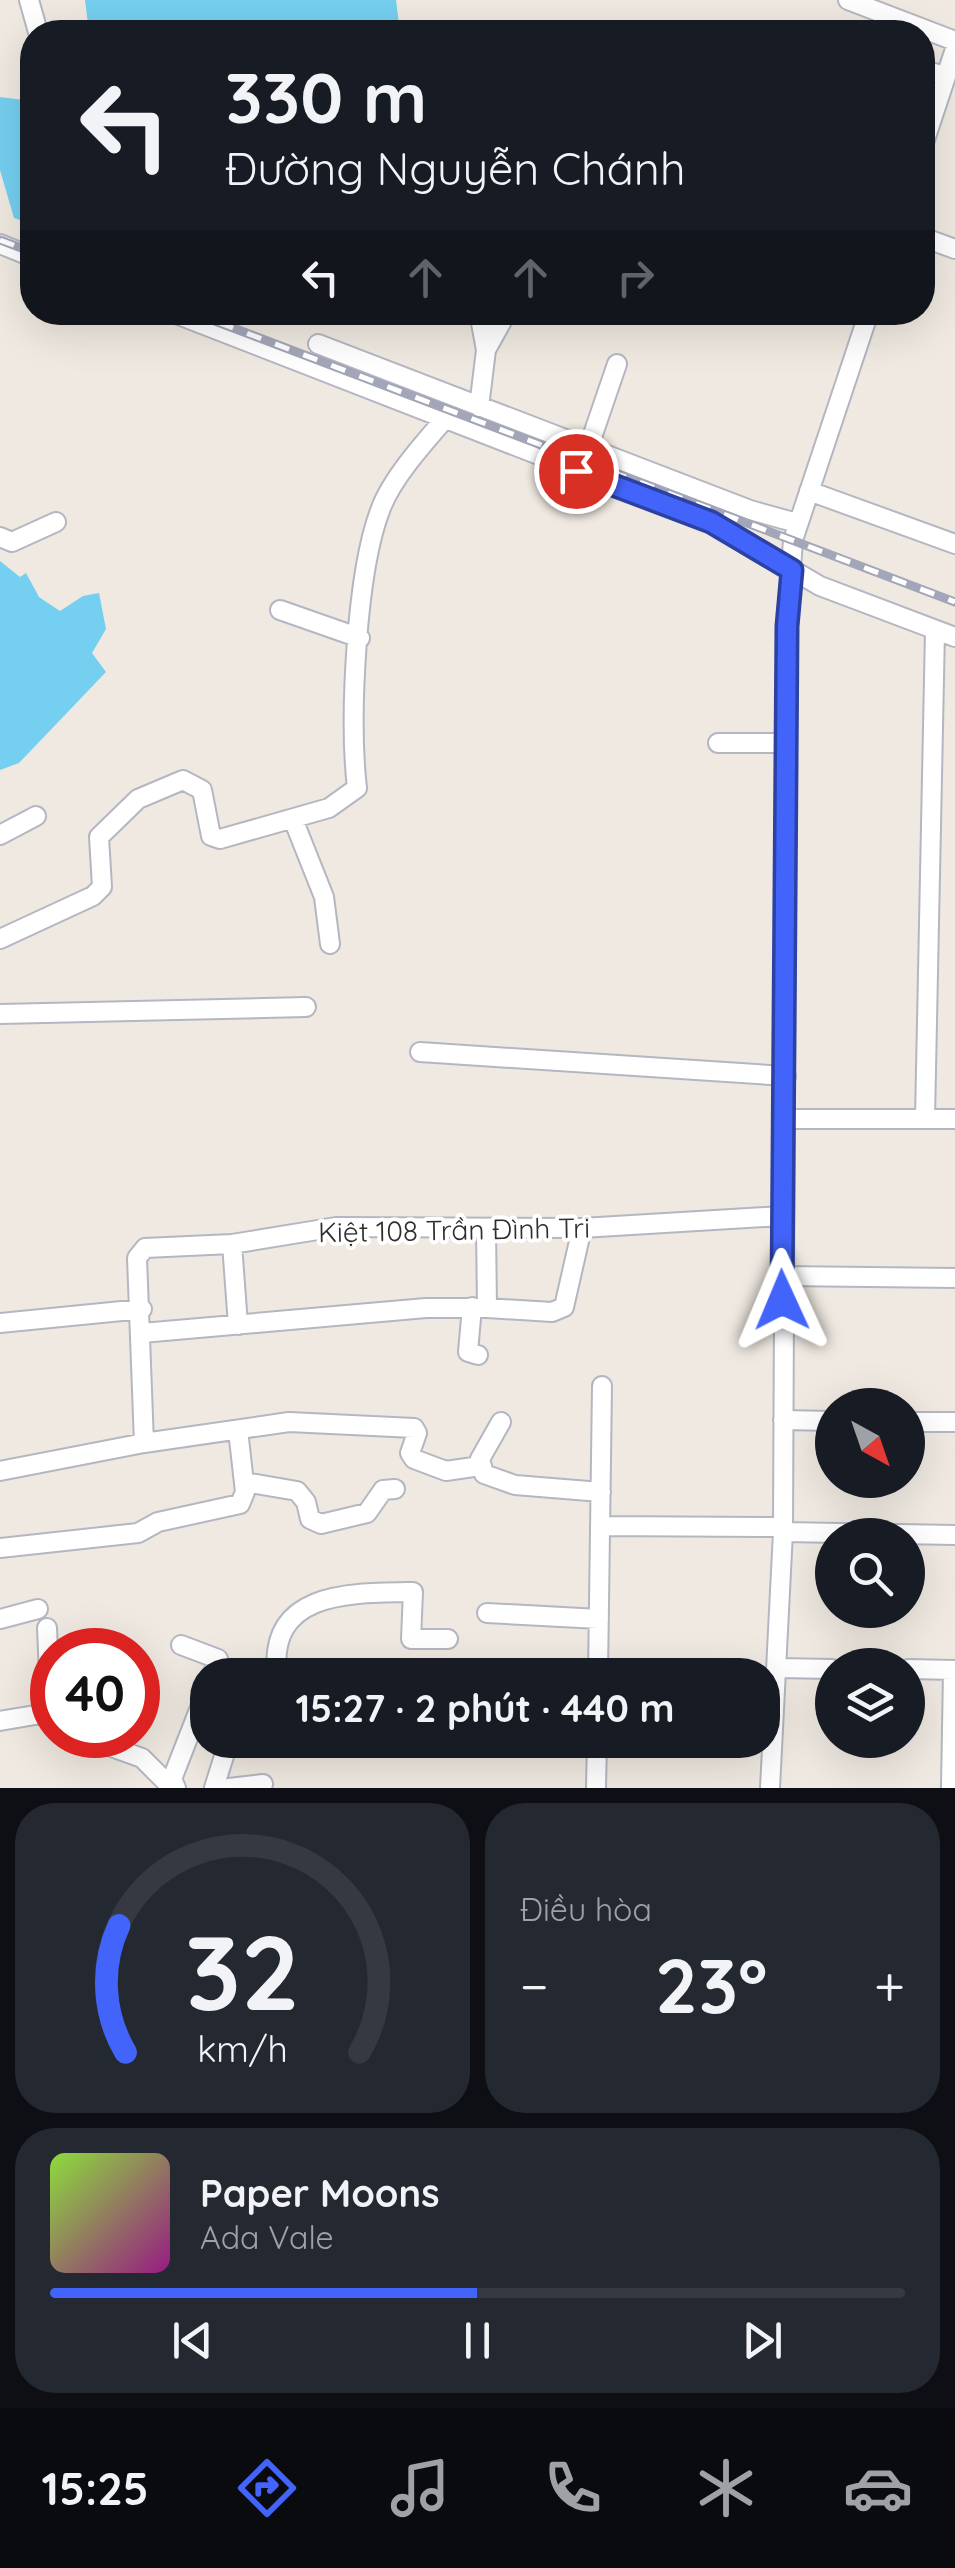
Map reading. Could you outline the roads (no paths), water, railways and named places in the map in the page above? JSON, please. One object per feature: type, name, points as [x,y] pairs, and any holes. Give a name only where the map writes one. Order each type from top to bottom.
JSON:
[{"type":"street","points":[[848,0],[900,20]]},
{"type":"street","points":[[935,109],[955,49]]},
{"type":"street","points":[[935,73],[946,76]]},
{"type":"street","points":[[203,325],[711,522],[820,586],[955,637]]},
{"type":"street","points":[[479,406],[486,350],[481,325]]},
{"type":"street","points":[[486,350],[500,325]]},
{"type":"street","points":[[779,1658],[787,626],[798,524],[864,325]]},
{"type":"street","points":[[318,344],[750,510],[798,524]]},
{"type":"street","points":[[589,446],[617,364]]},
{"type":"street","points":[[0,939],[93,896],[102,887],[99,836],[138,799],[183,780],[202,790],[210,836],[238,836],[329,808],[357,788],[352,740],[367,550],[382,504],[443,421]]},
{"type":"street","points":[[809,491],[955,544]]},
{"type":"street","points":[[0,537],[12,542],[56,522]]},
{"type":"street","points":[[280,610],[360,638]]},
{"type":"street","points":[[925,1120],[935,630]]},
{"type":"street","points":[[718,742],[788,743]]},
{"type":"street","points":[[0,835],[36,816]]},
{"type":"street","points":[[292,819],[324,897],[330,944]]},
{"type":"street","points":[[0,1014],[306,1007]]},
{"type":"street","points":[[420,1052],[786,1076]]},
{"type":"street","points":[[786,1119],[955,1120]]},
{"type":"street","name":"Kiệt 108 Trần Đình Tri","points":[[144,1442],[138,1253],[145,1248],[232,1244],[336,1227],[582,1228],[782,1216]]},
{"type":"street","points":[[478,1355],[468,1352],[480,1308],[486,1228]]},
{"type":"street","points":[[142,1333],[480,1308],[552,1312],[564,1307],[582,1228]]},
{"type":"street","points":[[232,1244],[238,1325]]},
{"type":"street","points":[[782,1276],[955,1278]]},
{"type":"street","points":[[0,1323],[142,1309]]},
{"type":"street","points":[[598,1658],[602,1386]]},
{"type":"street","points":[[783,1420],[815,1420]]},
{"type":"street","points":[[0,1471],[144,1442],[289,1422],[414,1428],[418,1433],[410,1453],[414,1459],[446,1471],[480,1466],[502,1483],[601,1492]]},
{"type":"street","points":[[480,1466],[501,1422]]},
{"type":"street","points":[[925,1422],[955,1422]]},
{"type":"street","points":[[0,1548],[138,1533],[158,1522],[240,1504],[245,1498],[238,1430]]},
{"type":"street","points":[[244,1482],[297,1491],[310,1519],[321,1524],[366,1514],[383,1490],[396,1490]]},
{"type":"street","points":[[600,1526],[955,1534]]},
{"type":"street","points":[[276,1658],[275,1648],[286,1620],[303,1607],[327,1601],[412,1592],[411,1639],[448,1639]]},
{"type":"street","points":[[0,1619],[38,1609]]},
{"type":"street","points":[[486,1613],[599,1619]]},
{"type":"street","points":[[181,1645],[215,1658]]},
{"type":"street","points":[[780,1668],[815,1669]]},
{"type":"street","points":[[925,1669],[954,1670],[951,1788]]},
{"type":"street","points":[[0,1721],[30,1719]]},
{"type":"street","points":[[174,1788],[172,1780],[190,1734]]},
{"type":"street","points":[[142,1758],[174,1788]]},
{"type":"street","points":[[214,1788],[223,1758]]},
{"type":"street","points":[[596,1788],[597,1758]]},
{"type":"street","points":[[770,1788],[772,1758]]},
{"type":"street","points":[[229,1788],[263,1784]]},
{"type":"water","points":[[85,0],[396,0],[398,20],[88,20]]},
{"type":"water","points":[[0,97],[20,100],[20,220],[14,218],[0,170]]},
{"type":"water","points":[[0,561],[20,577],[26,573],[39,597],[60,611],[83,596],[99,593],[106,629],[92,653],[106,672],[19,763],[0,770]]},
{"type":"railway","points":[[0,240],[20,248]]},
{"type":"railway","points":[[225,325],[955,602]]}]
